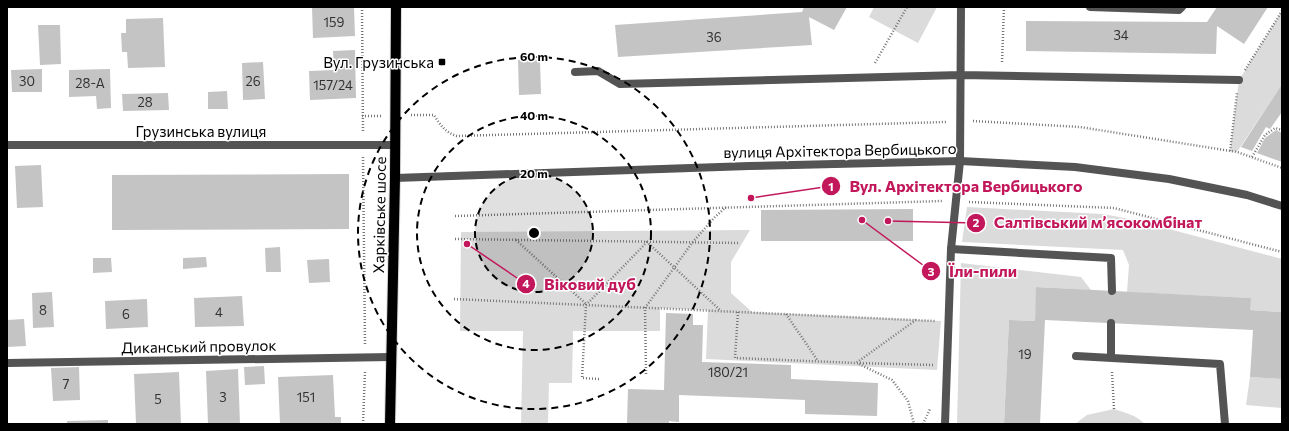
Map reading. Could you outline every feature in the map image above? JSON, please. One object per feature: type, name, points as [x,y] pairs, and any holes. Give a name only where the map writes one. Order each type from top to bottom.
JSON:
[{"type":"main road","name":"Харківське шосе","points":[[390,424],[395,178],[396,7]]},
{"type":"street","points":[[945,424],[951,249],[960,161],[961,7]]},
{"type":"street","points":[[1090,7],[1179,10],[1182,7]]},
{"type":"street","points":[[575,72],[598,71],[620,84],[961,75],[1239,80]]},
{"type":"street","name":"Грузинська вулиця","points":[[7,145],[395,145]]},
{"type":"street","name":"вулиця Архітектора Вербицького","points":[[395,178],[750,166],[960,161],[1075,167],[1169,178],[1246,195],[1282,206]]},
{"type":"street","points":[[951,249],[1111,258],[1112,291]]},
{"type":"street","points":[[1111,323],[1111,357]]},
{"type":"street","points":[[1076,356],[1220,364],[1225,424]]},
{"type":"street","name":"Диканський провулок","points":[[7,363],[391,357]]},
{"type":"path","points":[[362,7],[365,357],[363,424]]},
{"type":"path","points":[[866,78],[907,7]]},
{"type":"path","points":[[1001,76],[1004,7]]},
{"type":"path","points":[[362,116],[434,115],[442,127],[451,134],[457,136],[982,121],[1080,127],[1230,151],[1282,168]]},
{"type":"path","points":[[1252,157],[1265,135],[1275,128],[1282,130]]},
{"type":"path","points":[[455,216],[956,201],[1114,208],[1282,252]]},
{"type":"path","points":[[646,374],[645,308],[692,243],[726,207]]},
{"type":"path","points":[[455,239],[740,243]]},
{"type":"path","points":[[516,240],[586,305]]},
{"type":"path","points":[[647,242],[721,311]]},
{"type":"path","points":[[599,379],[582,378],[586,305],[647,242]]},
{"type":"path","points":[[454,299],[948,322]]},
{"type":"path","points":[[738,312],[735,358],[947,365]]},
{"type":"path","points":[[786,314],[818,361]]},
{"type":"path","points":[[856,363],[917,320]]},
{"type":"path","points":[[1111,357],[1114,409]]},
{"type":"path","points":[[856,363],[892,380],[908,401],[914,424]]},
{"type":"shaded area","points":[[874,7],[937,7],[918,43],[869,17]]},
{"type":"shaded area","points":[[1282,11],[1282,84],[1237,152],[1230,151],[1239,80]]},
{"type":"shaded area","points":[[967,207],[1103,214],[1135,220],[1282,259],[1282,312],[1250,310],[1250,298],[1127,292],[1129,265],[1123,250],[962,242]]},
{"type":"shaded area","points":[[750,230],[731,262],[731,293],[752,312],[941,321],[937,370],[706,359],[708,310],[660,308],[660,331],[573,331],[572,383],[549,383],[548,424],[521,424],[523,331],[460,331],[461,232]]},
{"type":"shaded area","points":[[961,263],[1081,277],[1091,290],[1037,287],[1035,321],[1009,320],[1004,424],[957,424]]},
{"type":"shaded area","points":[[1250,377],[1282,379],[1282,408],[1246,405]]},
{"type":"shaded area","points":[[1114,409],[1134,416],[1145,424],[1075,424],[1087,415]]},
{"type":"building","points":[[312,7],[354,7],[355,36],[313,38]]},
{"type":"building","points":[[804,7],[847,7],[834,30],[809,17],[812,45],[618,57],[615,25],[802,12]]},
{"type":"building","points":[[1217,7],[1268,7],[1244,44],[1217,26],[1216,54],[1026,51],[1026,21],[1207,22]]},
{"type":"building","points":[[163,18],[165,67],[128,68],[127,52],[122,52],[121,33],[126,33],[126,19]]},
{"type":"building","points":[[38,25],[60,25],[61,64],[40,65]]},
{"type":"building","points":[[355,50],[356,98],[310,100],[309,71],[334,70],[333,51]]},
{"type":"building","points":[[518,60],[540,60],[541,94],[519,95]]},
{"type":"building","points":[[263,62],[265,99],[243,100],[242,63]]},
{"type":"building","points":[[42,69],[42,92],[12,92],[11,70]]},
{"type":"building","points":[[110,69],[111,108],[97,109],[96,96],[69,97],[69,70]]},
{"type":"building","points":[[1282,84],[1282,112],[1270,129],[1266,127],[1252,151],[1241,147]]},
{"type":"building","points":[[227,91],[228,109],[208,109],[208,92]]},
{"type":"building","points":[[168,93],[169,110],[123,111],[122,94]]},
{"type":"building","points":[[1276,130],[1282,133],[1282,162],[1257,153],[1265,138]]},
{"type":"building","points":[[41,165],[43,207],[17,208],[15,166]]},
{"type":"building","points":[[349,174],[349,229],[112,230],[112,175]]},
{"type":"building","points":[[913,209],[913,241],[761,241],[761,210]]},
{"type":"building","points":[[280,247],[281,272],[266,272],[265,248]]},
{"type":"building","points":[[206,257],[207,267],[183,269],[183,258]]},
{"type":"building","points":[[93,258],[111,258],[112,272],[93,273]]},
{"type":"building","points":[[329,259],[330,282],[309,283],[307,260]]},
{"type":"building","points":[[1036,287],[1251,298],[1250,310],[1282,312],[1282,379],[1250,377],[1253,330],[1045,320],[1040,424],[1004,424],[1009,320],[1035,321]]},
{"type":"building","points":[[52,292],[54,327],[33,328],[32,293]]},
{"type":"building","points":[[242,296],[244,326],[195,327],[194,298]]},
{"type":"building","points":[[147,299],[148,327],[106,329],[105,301]]},
{"type":"building","points":[[666,313],[693,314],[693,325],[703,325],[702,362],[791,365],[791,379],[878,383],[877,416],[805,414],[805,400],[679,395],[679,422],[669,421],[669,424],[627,424],[628,389],[664,390]]},
{"type":"building","points":[[24,319],[26,346],[7,347],[7,320]]},
{"type":"building","points":[[264,366],[265,384],[245,385],[244,367]]},
{"type":"building","points":[[79,367],[80,400],[53,401],[51,368]]},
{"type":"building","points":[[238,369],[240,424],[208,424],[206,371]]},
{"type":"building","points":[[179,372],[181,424],[136,424],[134,374]]},
{"type":"building","points":[[333,375],[335,417],[341,417],[341,424],[280,424],[278,377]]},
{"type":"building","points":[[108,420],[108,424],[67,424],[67,421]]},
{"type":"place","name":"Вул. Грузинська","points":[[442,62]]},
{"type":"place","name":"Вул. Архітектора Вербицького","points":[[751,198]]},
{"type":"place","name":"Їли-пили","points":[[862,220]]},
{"type":"place","name":"Салтівський м’ясокомбінат","points":[[888,221]]},
{"type":"place","name":"Віковий дуб","points":[[467,244]]}]
